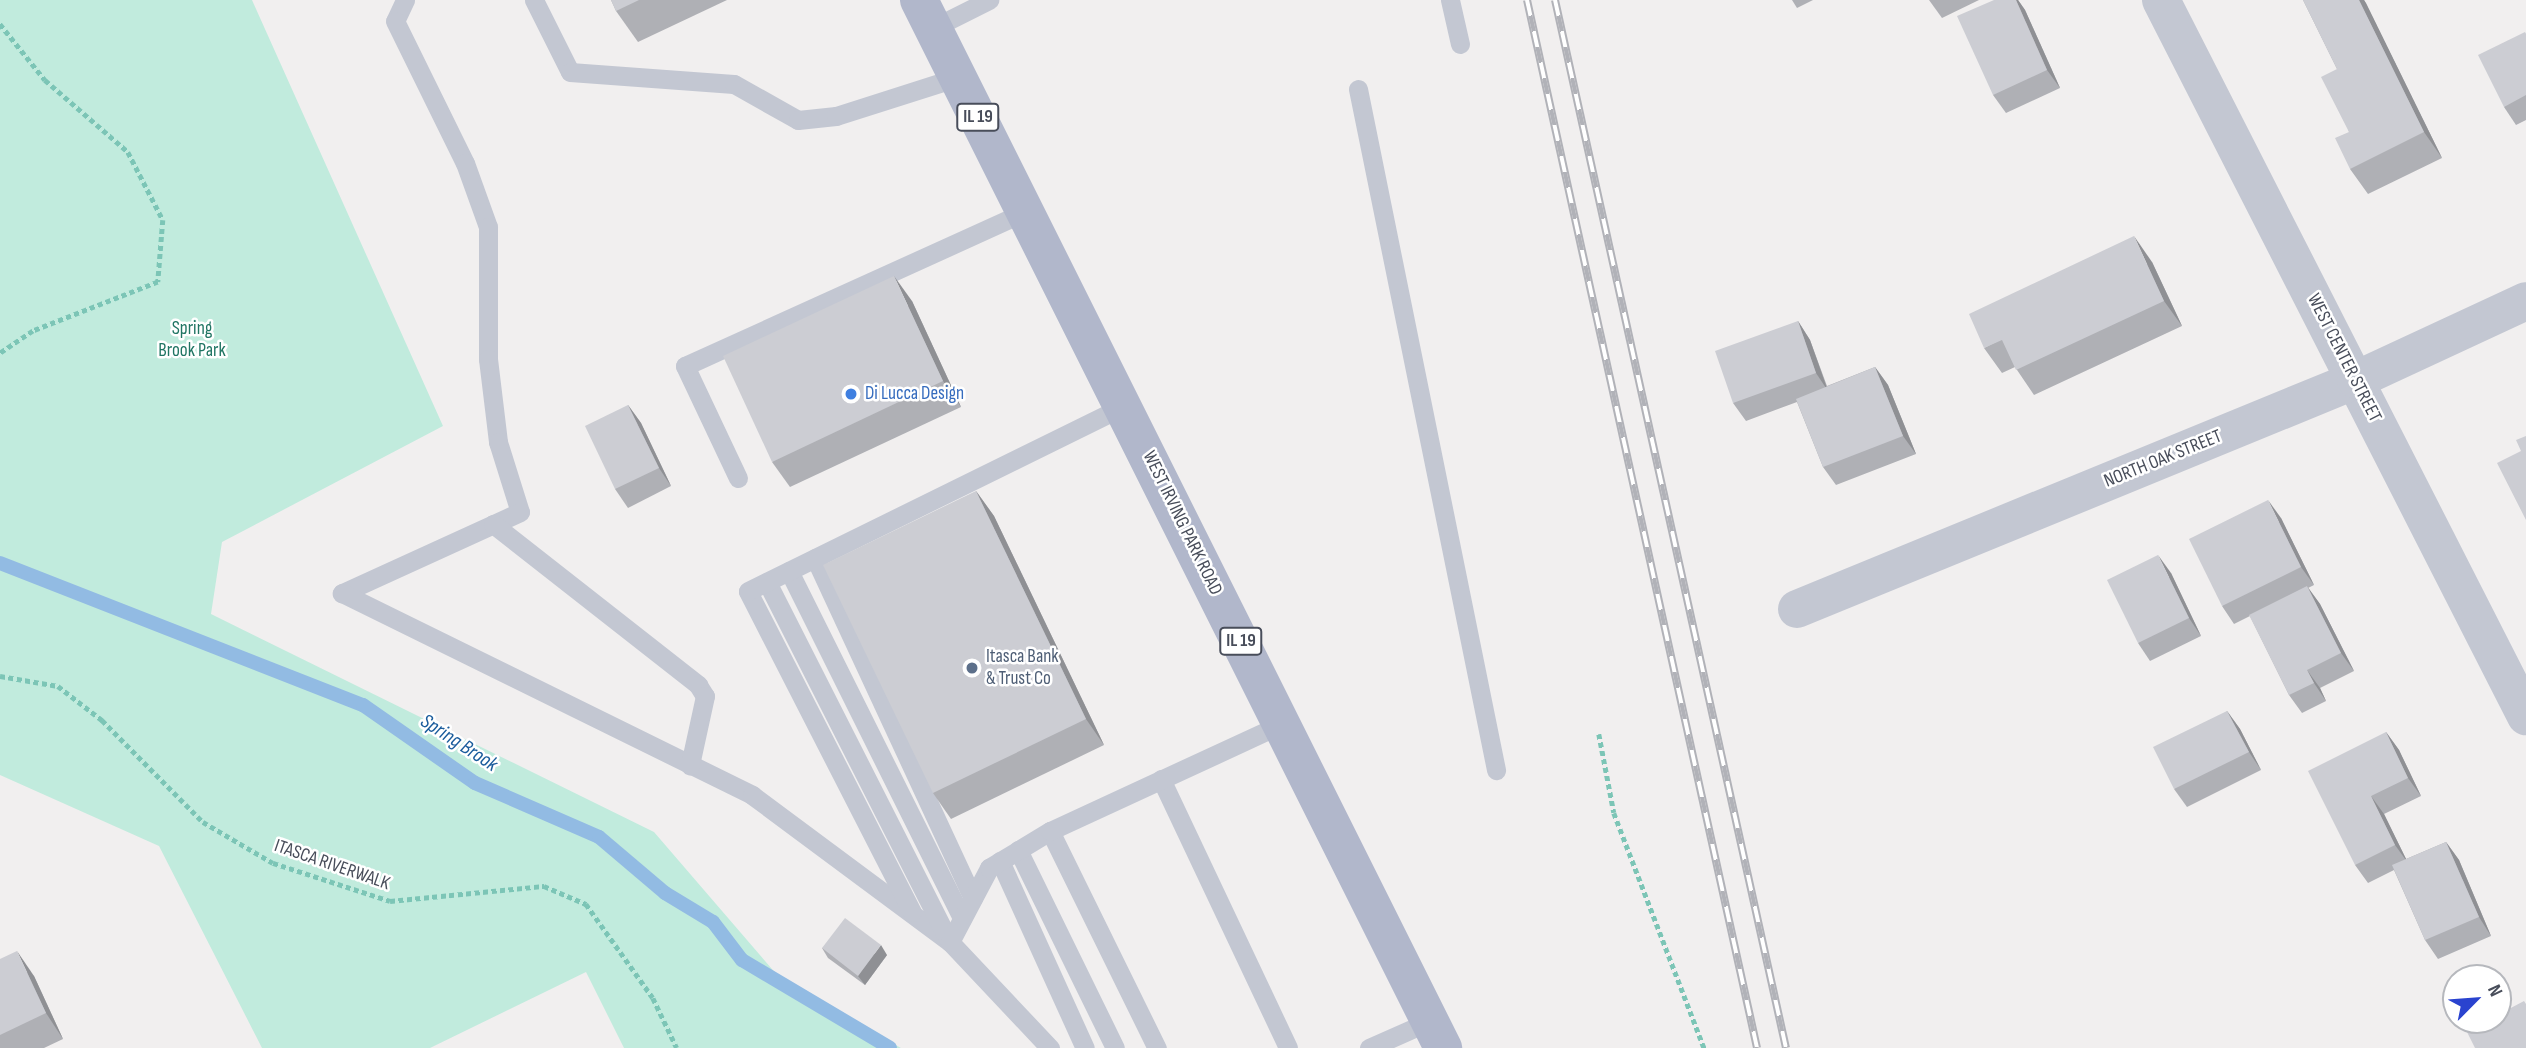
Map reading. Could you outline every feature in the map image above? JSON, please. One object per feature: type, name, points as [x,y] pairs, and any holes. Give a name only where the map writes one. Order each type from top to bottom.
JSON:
[{"type":"main road","name":"WEST IRVING PARK ROAD","points":[[926,14],[1436,1034]]},
{"type":"street","name":"WEST CENTER STREET","points":[[2161,0],[2526,716]]},
{"type":"street","name":"NORTH OAK STREET","points":[[1797,609],[2356,380],[2526,301]]},
{"type":"lane","points":[[405,0],[395,21],[465,163],[488,228],[488,359],[498,442],[520,512],[342,593],[752,795],[950,942],[1050,1048]]},
{"type":"lane","points":[[534,0],[570,72],[734,84],[799,120],[836,116],[958,77]]},
{"type":"lane","points":[[926,14],[989,0]]},
{"type":"lane","points":[[1450,0],[1460,44]]},
{"type":"lane","points":[[1358,89],[1496,770]]},
{"type":"lane","points":[[738,478],[685,366],[1026,211]]},
{"type":"lane","points":[[914,916],[748,591],[1124,406]]},
{"type":"lane","points":[[493,524],[698,685],[705,696],[690,765]]},
{"type":"lane","points":[[815,558],[973,898]]},
{"type":"lane","points":[[789,571],[962,918]]},
{"type":"lane","points":[[767,582],[950,942]]},
{"type":"lane","points":[[950,942],[989,868],[1049,831],[1282,724]]},
{"type":"lane","points":[[1161,779],[1287,1048]]},
{"type":"lane","points":[[1049,831],[1157,1048]]},
{"type":"lane","points":[[1018,850],[1115,1048]]},
{"type":"lane","points":[[1000,862],[1085,1048]]},
{"type":"lane","points":[[1369,1048],[1436,1034]]},
{"type":"path","points":[[0,24],[45,80],[128,152],[163,220],[158,282],[33,331],[0,353]]},
{"type":"path","name":"ITASCA RIVERWALK","points":[[0,676],[58,687],[102,720],[203,822],[274,863],[390,901],[544,886],[586,904],[653,998],[677,1048]]},
{"type":"path","points":[[1599,734],[1614,814],[1704,1048]]},
{"type":"green space","name":"Spring Brook Park","points":[[0,0],[252,0],[443,426],[222,542],[211,614],[654,832],[784,983],[901,1048],[624,1048],[586,972],[430,1048],[262,1048],[159,846],[0,775]]},
{"type":"building","points":[[611,0],[639,0],[616,11]]},
{"type":"building","points":[[1994,0],[2016,0],[2047,70],[1993,95],[1957,16]]},
{"type":"building","points":[[2303,0],[2359,0],[2424,132],[2350,169],[2335,138],[2349,132],[2321,77],[2337,69]]},
{"type":"building","points":[[2525,32],[2526,95],[2504,107],[2478,55]]},
{"type":"building","points":[[2134,236],[2164,301],[2016,370],[2002,340],[1984,348],[1969,314]]},
{"type":"building","name":"Di Lucca Design","points":[[894,276],[943,381],[772,462],[723,356]]},
{"type":"building","points":[[1798,321],[1816,373],[1733,403],[1715,351]]},
{"type":"building","points":[[1875,367],[1903,436],[1823,467],[1796,399]]},
{"type":"building","points":[[628,405],[659,468],[615,489],[585,426]]},
{"type":"building","points":[[2526,436],[2526,520],[2497,463],[2521,451],[2516,440]]},
{"type":"building","name":"Itasca Bank & Trust Co","points":[[976,491],[1086,719],[933,793],[823,565]]},
{"type":"building","points":[[2268,500],[2301,567],[2222,606],[2189,539]]},
{"type":"building","points":[[2158,555],[2189,618],[2138,643],[2107,580]]},
{"type":"building","points":[[2307,586],[2341,653],[2307,670],[2314,683],[2289,695],[2249,615]]},
{"type":"building","points":[[2227,711],[2249,752],[2174,789],[2153,747]]},
{"type":"building","points":[[2386,732],[2408,778],[2371,796],[2395,845],[2355,865],[2308,771]]},
{"type":"building","points":[[2446,842],[2479,917],[2425,940],[2392,865]]},
{"type":"building","points":[[845,918],[881,945],[858,976],[822,948]]},
{"type":"building","points":[[17,951],[46,1013],[0,1035],[0,959]]},
{"type":"building","points":[[2524,1001],[2526,1048],[2475,1048],[2468,1034],[2512,1034],[2512,1007]]},
{"type":"waterway","name":"Spring Brook","points":[[0,563],[363,705],[475,783],[599,837],[665,893],[713,922],[742,960],[890,1048]]},
{"type":"railway","points":[[1527,0],[1757,1048]]},
{"type":"railway","points":[[1555,0],[1786,1048]]},
{"type":"place","name":"Di Lucca Design","points":[[851,394]]},
{"type":"place","name":"Itasca Bank & Trust Co","points":[[972,668]]}]
